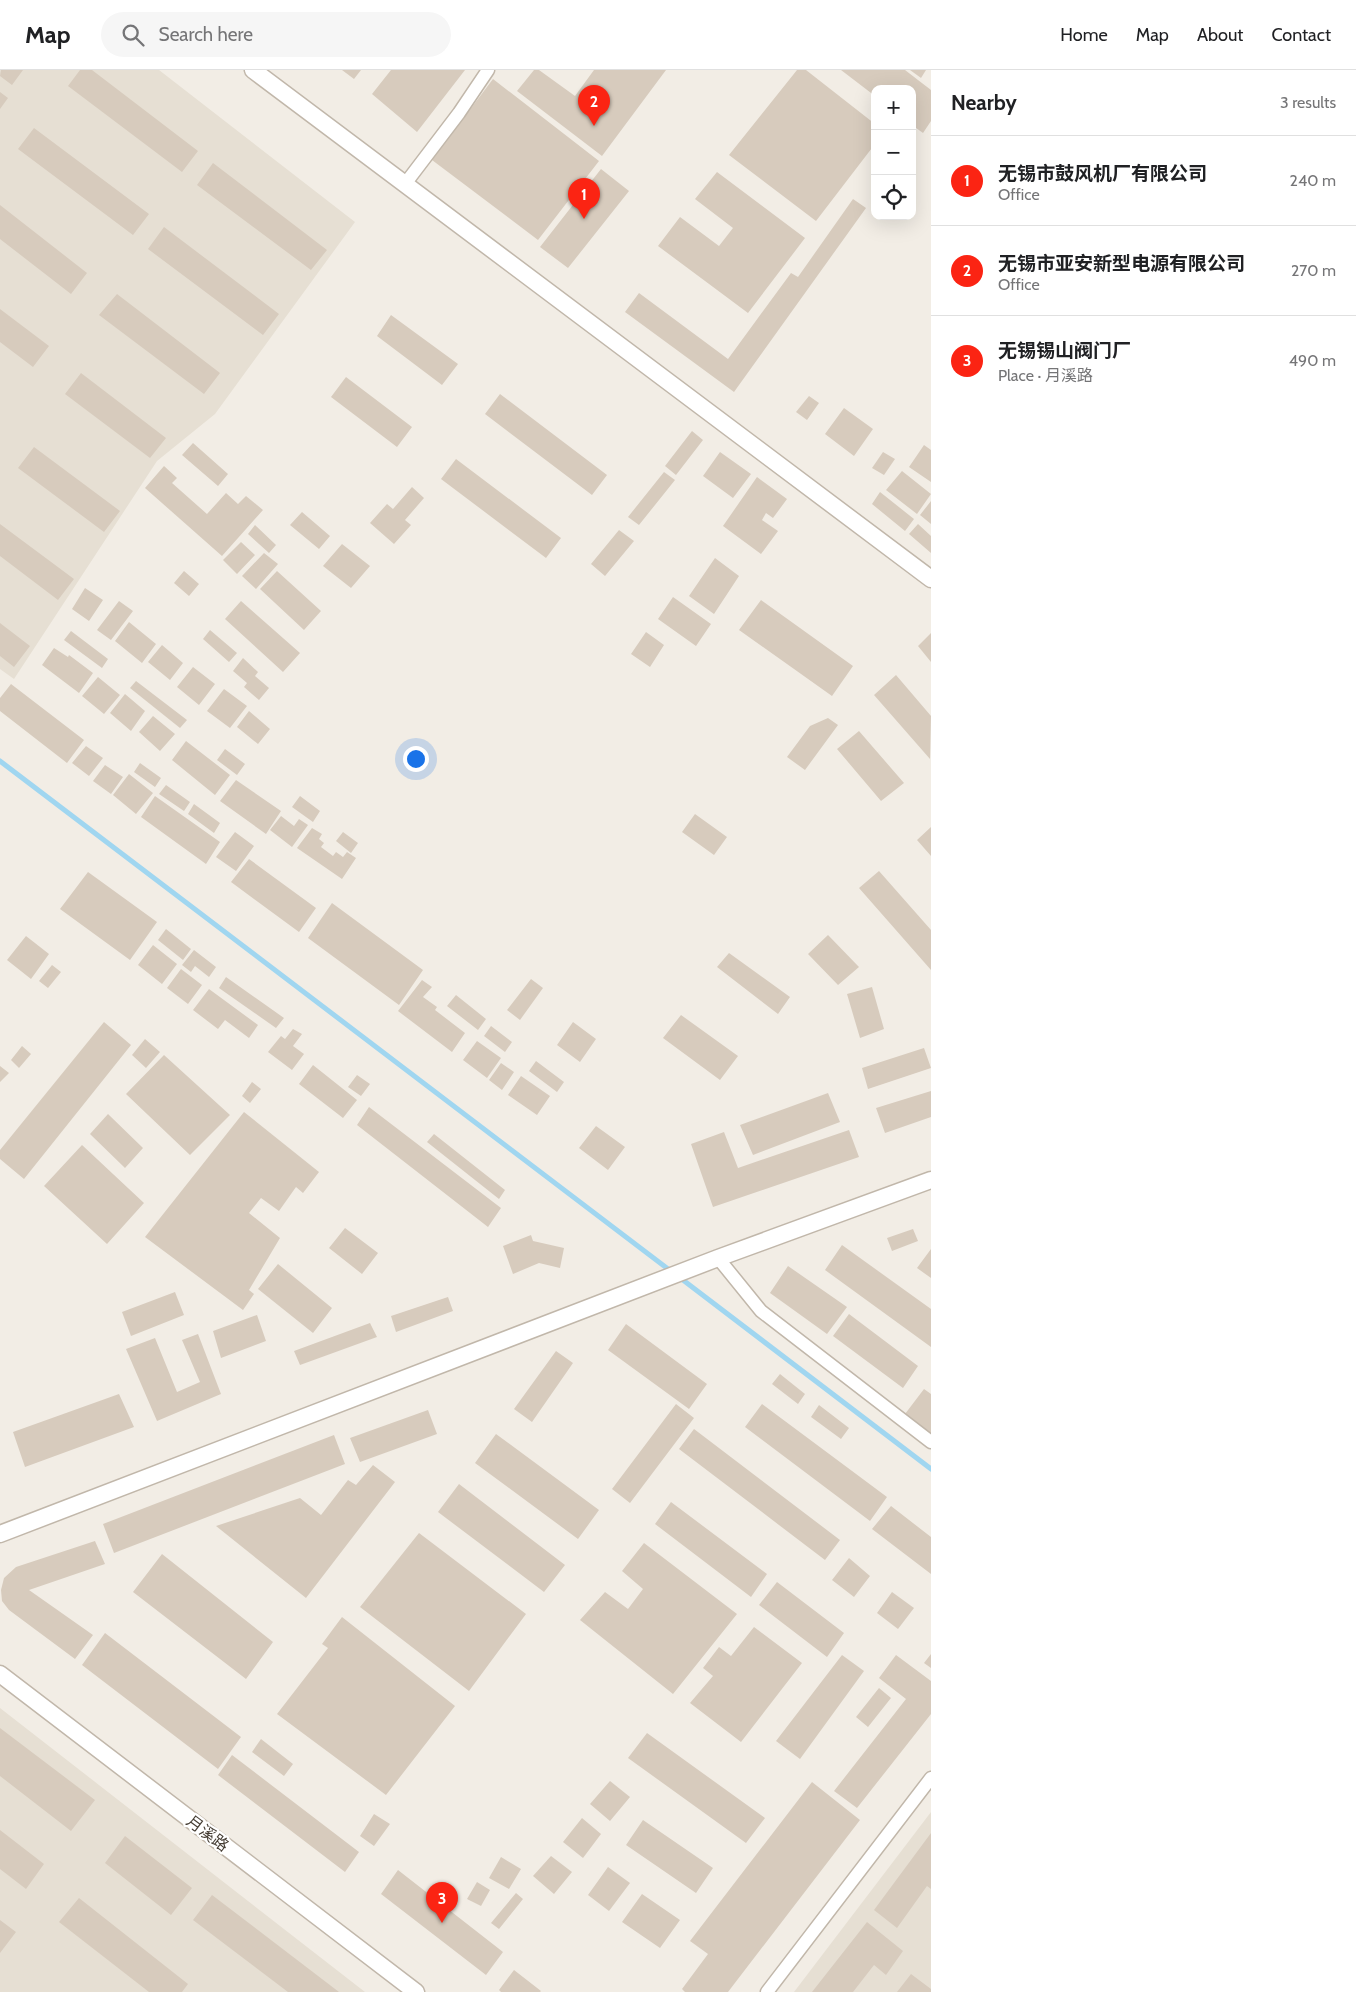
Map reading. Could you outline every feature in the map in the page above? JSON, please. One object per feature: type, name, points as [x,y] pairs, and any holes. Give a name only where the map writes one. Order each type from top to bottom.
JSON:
[{"type":"street","points":[[253,70],[931,579]]},
{"type":"street","points":[[405,184],[459,113],[488,70]]},
{"type":"street","points":[[0,1534],[664,1278],[931,1180]]},
{"type":"street","points":[[718,1258],[761,1311],[931,1442]]},
{"type":"street","name":"月溪路","points":[[0,1674],[416,1992]]},
{"type":"street","points":[[767,1992],[931,1778]]},
{"type":"shaded area","points":[[0,70],[159,70],[355,222],[215,414],[157,461],[14,679],[0,669]]},
{"type":"shaded area","points":[[0,1708],[365,1992],[0,1992]]},
{"type":"shaded area","points":[[931,1812],[931,1992],[794,1992]]},
{"type":"building","points":[[1,70],[23,70],[12,85],[0,76]]},
{"type":"building","points":[[80,70],[92,70],[198,151],[182,172],[68,86]]},
{"type":"building","points":[[342,70],[361,70],[354,79]]},
{"type":"building","points":[[391,70],[465,70],[417,132],[372,94]]},
{"type":"building","points":[[534,70],[539,70],[575,96],[594,70],[666,70],[602,156],[517,91]]},
{"type":"building","points":[[797,70],[806,70],[871,121],[871,149],[816,221],[729,155]]},
{"type":"building","points":[[841,70],[905,70],[931,90],[931,121],[923,133],[916,128],[916,85],[871,85],[871,93]]},
{"type":"building","points":[[910,70],[926,70],[921,78]]},
{"type":"building","points":[[493,79],[599,161],[538,240],[432,160]]},
{"type":"building","points":[[0,92],[8,98],[0,109]]},
{"type":"building","points":[[34,128],[149,214],[133,235],[18,149]]},
{"type":"building","points":[[213,163],[327,250],[311,270],[197,185]]},
{"type":"building","points":[[601,169],[629,191],[568,268],[540,247]]},
{"type":"building","points":[[717,172],[805,238],[748,313],[658,246],[680,217],[719,246],[733,228],[695,199]]},
{"type":"building","points":[[853,199],[866,208],[734,392],[625,312],[639,293],[728,359],[791,273],[798,277]]},
{"type":"building","points":[[0,205],[87,273],[71,294],[0,239]]},
{"type":"building","points":[[164,227],[279,314],[263,335],[148,249]]},
{"type":"building","points":[[117,294],[220,373],[204,394],[99,315]]},
{"type":"building","points":[[0,309],[49,346],[33,367],[0,342]]},
{"type":"building","points":[[391,315],[458,364],[442,385],[377,336]]},
{"type":"building","points":[[81,373],[166,438],[150,458],[65,394]]},
{"type":"building","points":[[346,377],[412,427],[397,447],[331,397]]},
{"type":"building","points":[[500,394],[607,475],[592,495],[485,414]]},
{"type":"building","points":[[809,396],[819,403],[807,420],[796,412]]},
{"type":"building","points":[[844,408],[873,429],[854,456],[825,434]]},
{"type":"building","points":[[692,431],[703,440],[676,475],[665,466]]},
{"type":"building","points":[[193,443],[228,474],[218,486],[182,455]]},
{"type":"building","points":[[924,445],[931,450],[931,482],[909,467]]},
{"type":"building","points":[[34,447],[120,511],[104,532],[18,468]]},
{"type":"building","points":[[720,452],[751,474],[733,498],[703,476]]},
{"type":"building","points":[[883,452],[895,459],[884,475],[872,468]]},
{"type":"building","points":[[456,459],[561,538],[546,558],[441,479]]},
{"type":"building","points":[[164,466],[177,478],[172,483],[207,514],[226,493],[238,504],[246,496],[263,510],[222,556],[145,488]]},
{"type":"building","points":[[902,471],[931,494],[917,514],[886,490]]},
{"type":"building","points":[[664,472],[675,480],[639,525],[628,517]]},
{"type":"building","points":[[757,477],[787,499],[773,518],[766,513],[762,520],[778,531],[761,554],[723,526]]},
{"type":"building","points":[[412,487],[424,498],[405,520],[411,525],[394,544],[370,523],[387,504],[393,509]]},
{"type":"building","points":[[880,492],[914,519],[905,531],[872,504]]},
{"type":"building","points":[[931,501],[931,524],[920,515]]},
{"type":"building","points":[[302,512],[330,536],[319,549],[290,525]]},
{"type":"building","points":[[0,524],[74,579],[58,600],[0,556]]},
{"type":"building","points":[[918,524],[931,536],[931,553],[909,534]]},
{"type":"building","points":[[255,525],[276,545],[269,553],[248,534]]},
{"type":"building","points":[[619,530],[634,541],[605,576],[591,564]]},
{"type":"building","points":[[241,542],[255,555],[237,574],[223,560]]},
{"type":"building","points":[[342,544],[370,566],[351,588],[323,566]]},
{"type":"building","points":[[264,553],[278,564],[256,589],[242,576]]},
{"type":"building","points":[[715,558],[739,576],[714,614],[689,596]]},
{"type":"building","points":[[184,571],[199,584],[189,596],[174,583]]},
{"type":"building","points":[[277,571],[321,611],[304,630],[260,589]]},
{"type":"building","points":[[85,588],[103,600],[89,621],[72,609]]},
{"type":"building","points":[[673,597],[711,624],[696,646],[658,619]]},
{"type":"building","points":[[761,600],[853,666],[832,696],[739,630]]},
{"type":"building","points":[[119,601],[133,611],[111,640],[97,630]]},
{"type":"building","points":[[241,601],[300,653],[283,672],[225,619]]},
{"type":"building","points":[[129,622],[156,644],[142,663],[115,641]]},
{"type":"building","points":[[0,623],[30,646],[14,667],[0,656]]},
{"type":"building","points":[[210,630],[237,653],[229,662],[203,639]]},
{"type":"building","points":[[71,631],[108,659],[102,668],[64,640]]},
{"type":"building","points":[[646,632],[664,645],[650,667],[631,654]]},
{"type":"building","points":[[931,633],[931,662],[918,646]]},
{"type":"building","points":[[162,645],[183,663],[170,680],[148,662]]},
{"type":"building","points":[[54,648],[68,657],[69,655],[93,673],[79,693],[42,665]]},
{"type":"building","points":[[243,658],[258,672],[255,676],[269,688],[259,700],[244,687],[247,683],[233,671]]},
{"type":"building","points":[[193,667],[215,684],[199,705],[177,687]]},
{"type":"building","points":[[896,675],[931,716],[930,759],[874,695]]},
{"type":"building","points":[[98,677],[120,695],[104,714],[82,696]]},
{"type":"building","points":[[136,681],[187,720],[180,728],[130,688]]},
{"type":"building","points":[[11,684],[84,740],[67,763],[0,711],[0,698]]},
{"type":"building","points":[[224,689],[247,706],[230,728],[207,711]]},
{"type":"building","points":[[125,694],[145,711],[131,731],[110,713]]},
{"type":"building","points":[[249,711],[270,729],[258,744],[237,727]]},
{"type":"building","points":[[153,716],[175,734],[160,751],[139,732]]},
{"type":"building","points":[[828,718],[838,725],[805,770],[787,757],[810,726]]},
{"type":"building","points":[[859,731],[904,783],[881,801],[837,749]]},
{"type":"building","points":[[186,741],[230,775],[215,795],[172,760]]},
{"type":"building","points":[[86,746],[103,758],[89,776],[72,763]]},
{"type":"building","points":[[225,749],[245,764],[237,775],[217,760]]},
{"type":"building","points":[[140,763],[161,778],[155,787],[134,772]]},
{"type":"building","points":[[105,765],[123,777],[111,794],[93,781]]},
{"type":"building","points":[[129,774],[153,793],[136,814],[113,795]]},
{"type":"building","points":[[236,780],[281,811],[266,834],[220,801]]},
{"type":"building","points":[[166,785],[190,802],[184,811],[159,794]]},
{"type":"building","points":[[155,796],[220,842],[206,864],[141,817]]},
{"type":"building","points":[[300,796],[320,811],[313,822],[292,807]]},
{"type":"building","points":[[194,804],[220,823],[214,833],[188,814]]},
{"type":"building","points":[[695,814],[727,837],[714,855],[682,832]]},
{"type":"building","points":[[281,816],[294,826],[299,819],[308,825],[292,847],[270,830]]},
{"type":"building","points":[[931,827],[931,856],[917,840]]},
{"type":"building","points":[[312,828],[322,834],[319,839],[324,843],[321,847],[333,856],[336,852],[343,857],[347,852],[356,858],[342,879],[297,848]]},
{"type":"building","points":[[235,832],[254,846],[236,871],[216,857]]},
{"type":"building","points":[[343,832],[358,843],[351,853],[336,841]]},
{"type":"building","points":[[249,859],[316,908],[299,932],[231,882]]},
{"type":"building","points":[[879,871],[931,930],[931,970],[859,888]]},
{"type":"building","points":[[88,872],[157,922],[130,960],[60,909]]},
{"type":"building","points":[[332,903],[423,970],[399,1005],[308,938]]},
{"type":"building","points":[[166,929],[191,949],[183,960],[158,940]]},
{"type":"building","points":[[828,935],[859,967],[838,985],[808,954]]},
{"type":"building","points":[[26,936],[49,954],[31,979],[7,960]]},
{"type":"building","points":[[153,945],[177,964],[162,984],[138,965]]},
{"type":"building","points":[[194,950],[216,967],[209,977],[195,966],[191,972],[182,965]]},
{"type":"building","points":[[729,953],[790,997],[778,1014],[717,967]]},
{"type":"building","points":[[52,965],[61,972],[48,988],[39,981]]},
{"type":"building","points":[[181,969],[202,985],[188,1004],[167,988]]},
{"type":"building","points":[[226,977],[284,1018],[276,1028],[219,988]]},
{"type":"building","points":[[531,979],[543,988],[520,1020],[507,1010]]},
{"type":"building","points":[[422,980],[432,987],[423,997],[437,1007],[435,1010],[465,1033],[452,1052],[398,1011]]},
{"type":"building","points":[[872,987],[884,1029],[860,1038],[847,994]]},
{"type":"building","points":[[209,989],[258,1025],[249,1038],[225,1020],[218,1029],[193,1010]]},
{"type":"building","points":[[456,995],[486,1019],[478,1030],[447,1006]]},
{"type":"building","points":[[681,1015],[738,1056],[720,1080],[663,1038]]},
{"type":"building","points":[[104,1022],[131,1045],[24,1179],[0,1159],[0,1150]]},
{"type":"building","points":[[573,1022],[596,1039],[580,1062],[557,1045]]},
{"type":"building","points":[[491,1026],[512,1042],[505,1052],[484,1036]]},
{"type":"building","points":[[293,1029],[302,1034],[293,1046],[304,1054],[292,1070],[268,1052],[281,1036],[285,1039]]},
{"type":"building","points":[[145,1039],[160,1052],[146,1068],[132,1055]]},
{"type":"building","points":[[477,1041],[501,1058],[487,1078],[463,1060]]},
{"type":"building","points":[[22,1046],[31,1054],[19,1068],[11,1060]]},
{"type":"building","points":[[924,1048],[931,1068],[868,1089],[862,1068]]},
{"type":"building","points":[[164,1055],[230,1115],[190,1155],[126,1094]]},
{"type":"building","points":[[536,1061],[564,1082],[557,1092],[529,1071]]},
{"type":"building","points":[[501,1063],[514,1072],[502,1090],[489,1080]]},
{"type":"building","points":[[313,1065],[357,1100],[343,1118],[299,1084]]},
{"type":"building","points":[[0,1066],[9,1073],[0,1082]]},
{"type":"building","points":[[357,1075],[370,1084],[361,1096],[348,1087]]},
{"type":"building","points":[[521,1076],[550,1096],[537,1115],[508,1095]]},
{"type":"building","points":[[252,1082],[261,1089],[250,1103],[242,1096]]},
{"type":"building","points":[[931,1091],[931,1117],[885,1133],[876,1108]]},
{"type":"building","points":[[828,1093],[840,1122],[753,1155],[740,1125]]},
{"type":"building","points":[[369,1107],[501,1208],[488,1227],[357,1125]]},
{"type":"building","points":[[244,1112],[319,1172],[303,1193],[296,1187],[279,1211],[261,1198],[249,1213],[280,1238],[249,1290],[254,1294],[243,1310],[145,1237]]},
{"type":"building","points":[[108,1114],[143,1148],[125,1168],[90,1134]]},
{"type":"building","points":[[596,1126],[625,1147],[608,1170],[579,1148]]},
{"type":"building","points":[[849,1130],[859,1157],[713,1207],[691,1144],[724,1132],[738,1168]]},
{"type":"building","points":[[434,1134],[505,1190],[499,1199],[427,1142]]},
{"type":"building","points":[[82,1145],[144,1203],[107,1244],[44,1186]]},
{"type":"building","points":[[345,1228],[378,1253],[362,1274],[329,1248]]},
{"type":"building","points":[[913,1229],[918,1241],[892,1251],[887,1238]]},
{"type":"building","points":[[531,1235],[533,1241],[564,1248],[560,1268],[539,1263],[513,1274],[503,1246]]},
{"type":"building","points":[[842,1245],[931,1309],[931,1347],[825,1270]]},
{"type":"building","points":[[931,1249],[931,1278],[917,1268]]},
{"type":"building","points":[[278,1264],[332,1308],[313,1333],[258,1289]]},
{"type":"building","points":[[788,1266],[847,1307],[827,1334],[770,1293]]},
{"type":"building","points":[[175,1292],[184,1315],[131,1336],[122,1312]]},
{"type":"building","points":[[448,1297],[453,1311],[396,1332],[391,1316]]},
{"type":"building","points":[[849,1314],[918,1366],[903,1388],[833,1336]]},
{"type":"building","points":[[257,1315],[266,1341],[221,1358],[213,1331]]},
{"type":"building","points":[[370,1323],[377,1337],[300,1365],[294,1351]]},
{"type":"building","points":[[626,1324],[707,1384],[689,1409],[608,1350]]},
{"type":"building","points":[[198,1334],[221,1394],[157,1421],[126,1349],[155,1338],[177,1392],[200,1382],[182,1340]]},
{"type":"building","points":[[556,1351],[573,1363],[532,1422],[514,1409]]},
{"type":"building","points":[[780,1374],[805,1394],[798,1404],[772,1384]]},
{"type":"building","points":[[924,1389],[931,1394],[931,1435],[905,1414]]},
{"type":"building","points":[[119,1394],[134,1427],[25,1467],[13,1432]]},
{"type":"building","points":[[676,1404],[694,1418],[630,1503],[612,1489]]},
{"type":"building","points":[[762,1404],[887,1497],[870,1521],[745,1427]]},
{"type":"building","points":[[819,1405],[849,1428],[841,1439],[811,1417]]},
{"type":"building","points":[[428,1410],[437,1434],[360,1462],[350,1438]]},
{"type":"building","points":[[694,1429],[840,1540],[825,1560],[679,1449]]},
{"type":"building","points":[[496,1434],[599,1510],[578,1539],[475,1463]]},
{"type":"building","points":[[334,1435],[345,1464],[114,1553],[103,1524]]},
{"type":"building","points":[[373,1465],[395,1482],[306,1598],[216,1526],[300,1498],[321,1515],[348,1480],[356,1485]]},
{"type":"building","points":[[459,1484],[565,1565],[544,1592],[438,1512]]},
{"type":"building","points":[[671,1502],[767,1574],[751,1597],[655,1524]]},
{"type":"building","points":[[891,1506],[931,1537],[931,1574],[872,1529]]},
{"type":"building","points":[[419,1533],[526,1614],[469,1691],[360,1607]]},
{"type":"building","points":[[95,1541],[105,1564],[29,1590],[93,1635],[75,1659],[9,1610],[2,1601],[1,1590],[4,1578],[16,1567]]},
{"type":"building","points":[[644,1543],[737,1614],[673,1694],[580,1620],[605,1592],[628,1609],[643,1589],[622,1571]]},
{"type":"building","points":[[162,1554],[273,1642],[246,1679],[133,1592]]},
{"type":"building","points":[[849,1558],[870,1576],[854,1597],[832,1580]]},
{"type":"building","points":[[777,1582],[844,1633],[827,1657],[759,1605]]},
{"type":"building","points":[[892,1592],[914,1608],[898,1629],[877,1613]]},
{"type":"building","points":[[342,1617],[455,1706],[386,1795],[277,1714],[328,1648],[322,1644]]},
{"type":"building","points":[[754,1627],[802,1663],[741,1742],[690,1703],[713,1676],[703,1668],[719,1647],[731,1656]]},
{"type":"building","points":[[105,1633],[241,1737],[218,1769],[82,1665]]},
{"type":"building","points":[[931,1654],[931,1668],[924,1663]]},
{"type":"building","points":[[842,1655],[864,1671],[800,1759],[776,1741]]},
{"type":"building","points":[[896,1655],[931,1681],[931,1714],[857,1808],[834,1791],[906,1699],[879,1678]]},
{"type":"building","points":[[879,1688],[891,1698],[868,1727],[856,1717]]},
{"type":"building","points":[[0,1728],[95,1800],[71,1831],[0,1776]]},
{"type":"building","points":[[647,1733],[765,1818],[746,1843],[628,1758]]},
{"type":"building","points":[[261,1739],[293,1764],[284,1776],[252,1752]]},
{"type":"building","points":[[232,1755],[359,1852],[345,1872],[218,1775]]},
{"type":"building","points":[[610,1781],[630,1797],[610,1821],[590,1804]]},
{"type":"building","points":[[812,1782],[860,1820],[728,1992],[685,1992],[682,1989],[708,1954],[690,1941]]},
{"type":"building","points":[[374,1814],[390,1824],[374,1846],[360,1836]]},
{"type":"building","points":[[582,1818],[601,1834],[583,1858],[563,1842]]},
{"type":"building","points":[[643,1820],[713,1868],[696,1893],[626,1845]]},
{"type":"building","points":[[0,1830],[44,1864],[26,1889],[0,1869]]},
{"type":"building","points":[[931,1833],[931,1889],[927,1886],[897,1928],[874,1910]]},
{"type":"building","points":[[125,1836],[192,1888],[171,1915],[105,1863]]},
{"type":"building","points":[[551,1856],[572,1872],[554,1894],[533,1876]]},
{"type":"building","points":[[501,1857],[521,1869],[509,1889],[489,1878]]},
{"type":"building","points":[[608,1867],[630,1883],[609,1911],[588,1895]]},
{"type":"building","points":[[398,1870],[503,1952],[486,1975],[381,1894]]},
{"type":"building","points":[[477,1882],[490,1890],[481,1906],[467,1899]]},
{"type":"building","points":[[516,1893],[523,1899],[499,1929],[491,1923]]},
{"type":"building","points":[[642,1894],[680,1920],[660,1948],[622,1922]]},
{"type":"building","points":[[212,1895],[339,1992],[288,1992],[193,1920]]},
{"type":"building","points":[[79,1898],[188,1984],[182,1992],[149,1992],[59,1922]]},
{"type":"building","points":[[0,1920],[16,1932],[0,1953]]},
{"type":"building","points":[[867,1922],[903,1951],[886,1975],[874,1965],[853,1992],[812,1992]]},
{"type":"building","points":[[514,1970],[541,1991],[501,1992],[499,1990]]},
{"type":"building","points":[[911,1974],[931,1989],[931,1992],[897,1992]]},
{"type":"waterway","points":[[0,761],[672,1272]]},
{"type":"waterway","points":[[679,1277],[931,1469]]},
{"type":"place","name":"无锡市亚安新型电源有限公司","points":[[594,126]]},
{"type":"place","name":"无锡市鼓风机厂有限公司","points":[[584,219]]},
{"type":"place","name":"无锡锡山阀门厂","points":[[442,1923]]}]
